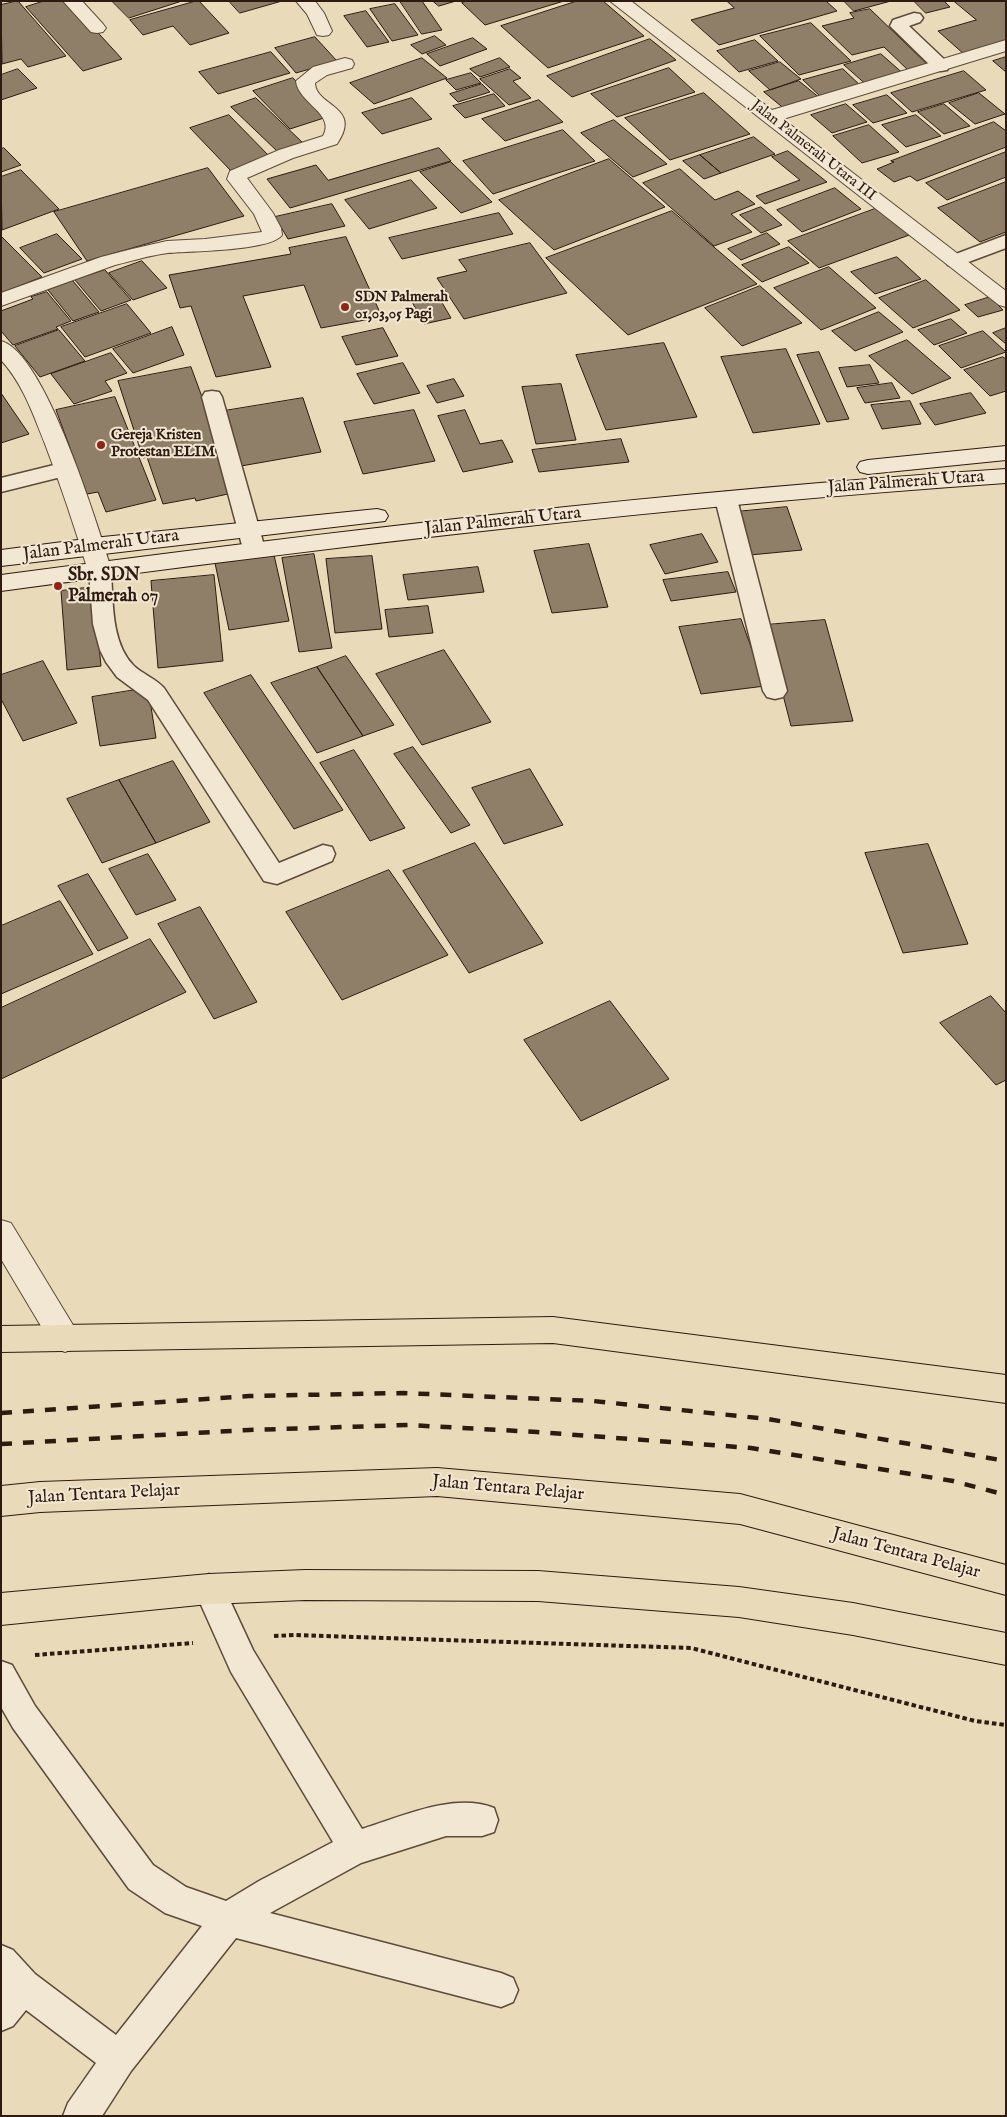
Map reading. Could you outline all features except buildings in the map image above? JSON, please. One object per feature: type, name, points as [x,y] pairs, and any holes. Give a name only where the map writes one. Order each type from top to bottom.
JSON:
[{"type":"highway","points":[[1,1339],[553,1330],[1006,1389]]},
{"type":"highway","name":"Jalan Tentara Pelajar","points":[[1,1502],[40,1496],[437,1482],[740,1510],[1006,1580]]},
{"type":"highway","points":[[1,1609],[209,1589],[305,1585],[443,1584],[538,1586],[658,1594],[739,1602],[852,1619],[1006,1649]]},
{"type":"street","points":[[72,1],[97,28]]},
{"type":"street","points":[[305,1],[315,13],[323,32]]},
{"type":"street","name":"Jalan Palmerah Utara III","points":[[619,1],[1006,301]]},
{"type":"street","points":[[769,117],[1006,45]]},
{"type":"street","points":[[1,300],[100,264],[132,255],[167,247],[262,239],[272,235],[266,217],[241,185],[237,179],[238,176],[286,154],[330,140],[334,133],[335,121],[330,112],[306,89],[305,81],[320,71],[345,64]]},
{"type":"street","points":[[1,347],[23,371],[39,402],[94,546],[100,571]]},
{"type":"street","name":"Jalan Palmerah Utara","points":[[736,492],[1006,453]]},
{"type":"street","name":"Jalan Palmerah Utara","points":[[1,583],[100,571],[252,538],[736,492],[1006,476]]},
{"type":"street","name":"Jalan Palmerah Utara","points":[[1,558],[94,546],[214,534],[252,538]]},
{"type":"street","points":[[1,1232],[64,1339]]},
{"type":"lane","points":[[914,18],[899,24],[899,26],[941,66]]},
{"type":"lane","points":[[955,261],[1006,241]]},
{"type":"lane","points":[[212,397],[252,538]]},
{"type":"lane","points":[[1,486],[66,469]]},
{"type":"lane","points":[[736,492],[774,691]]},
{"type":"lane","points":[[100,571],[107,642],[115,658],[124,671],[144,682],[156,694],[273,874],[277,875],[323,854]]},
{"type":"lane","points":[[209,1589],[242,1661],[355,1848]]},
{"type":"lane","points":[[1,1676],[24,1717],[141,1877],[177,1902],[229,1919],[501,1990]]},
{"type":"lane","points":[[81,2116],[119,2059],[229,1919],[271,1893],[355,1848],[446,1820],[482,1820]]},
{"type":"lane","points":[[1,2014],[12,1974],[119,2059]]},
{"type":"path","points":[[28,1656],[294,1635],[691,1648],[975,1721],[1006,1725]]},
{"type":"railway","points":[[1,1413],[249,1396],[403,1393],[593,1401],[768,1419],[1006,1461]]},
{"type":"railway","points":[[1,1444],[249,1430],[408,1425],[537,1432],[751,1448],[953,1481],[1006,1495]]},
{"type":"place","name":"SDN Palmerah 01,03,05 Pagi","points":[[345,307]]},
{"type":"place","name":"Gereja Kristen Protestan ELIM","points":[[101,445]]},
{"type":"place","name":"Sbr. SDN Palmerah 07","points":[[58,586]]}]
